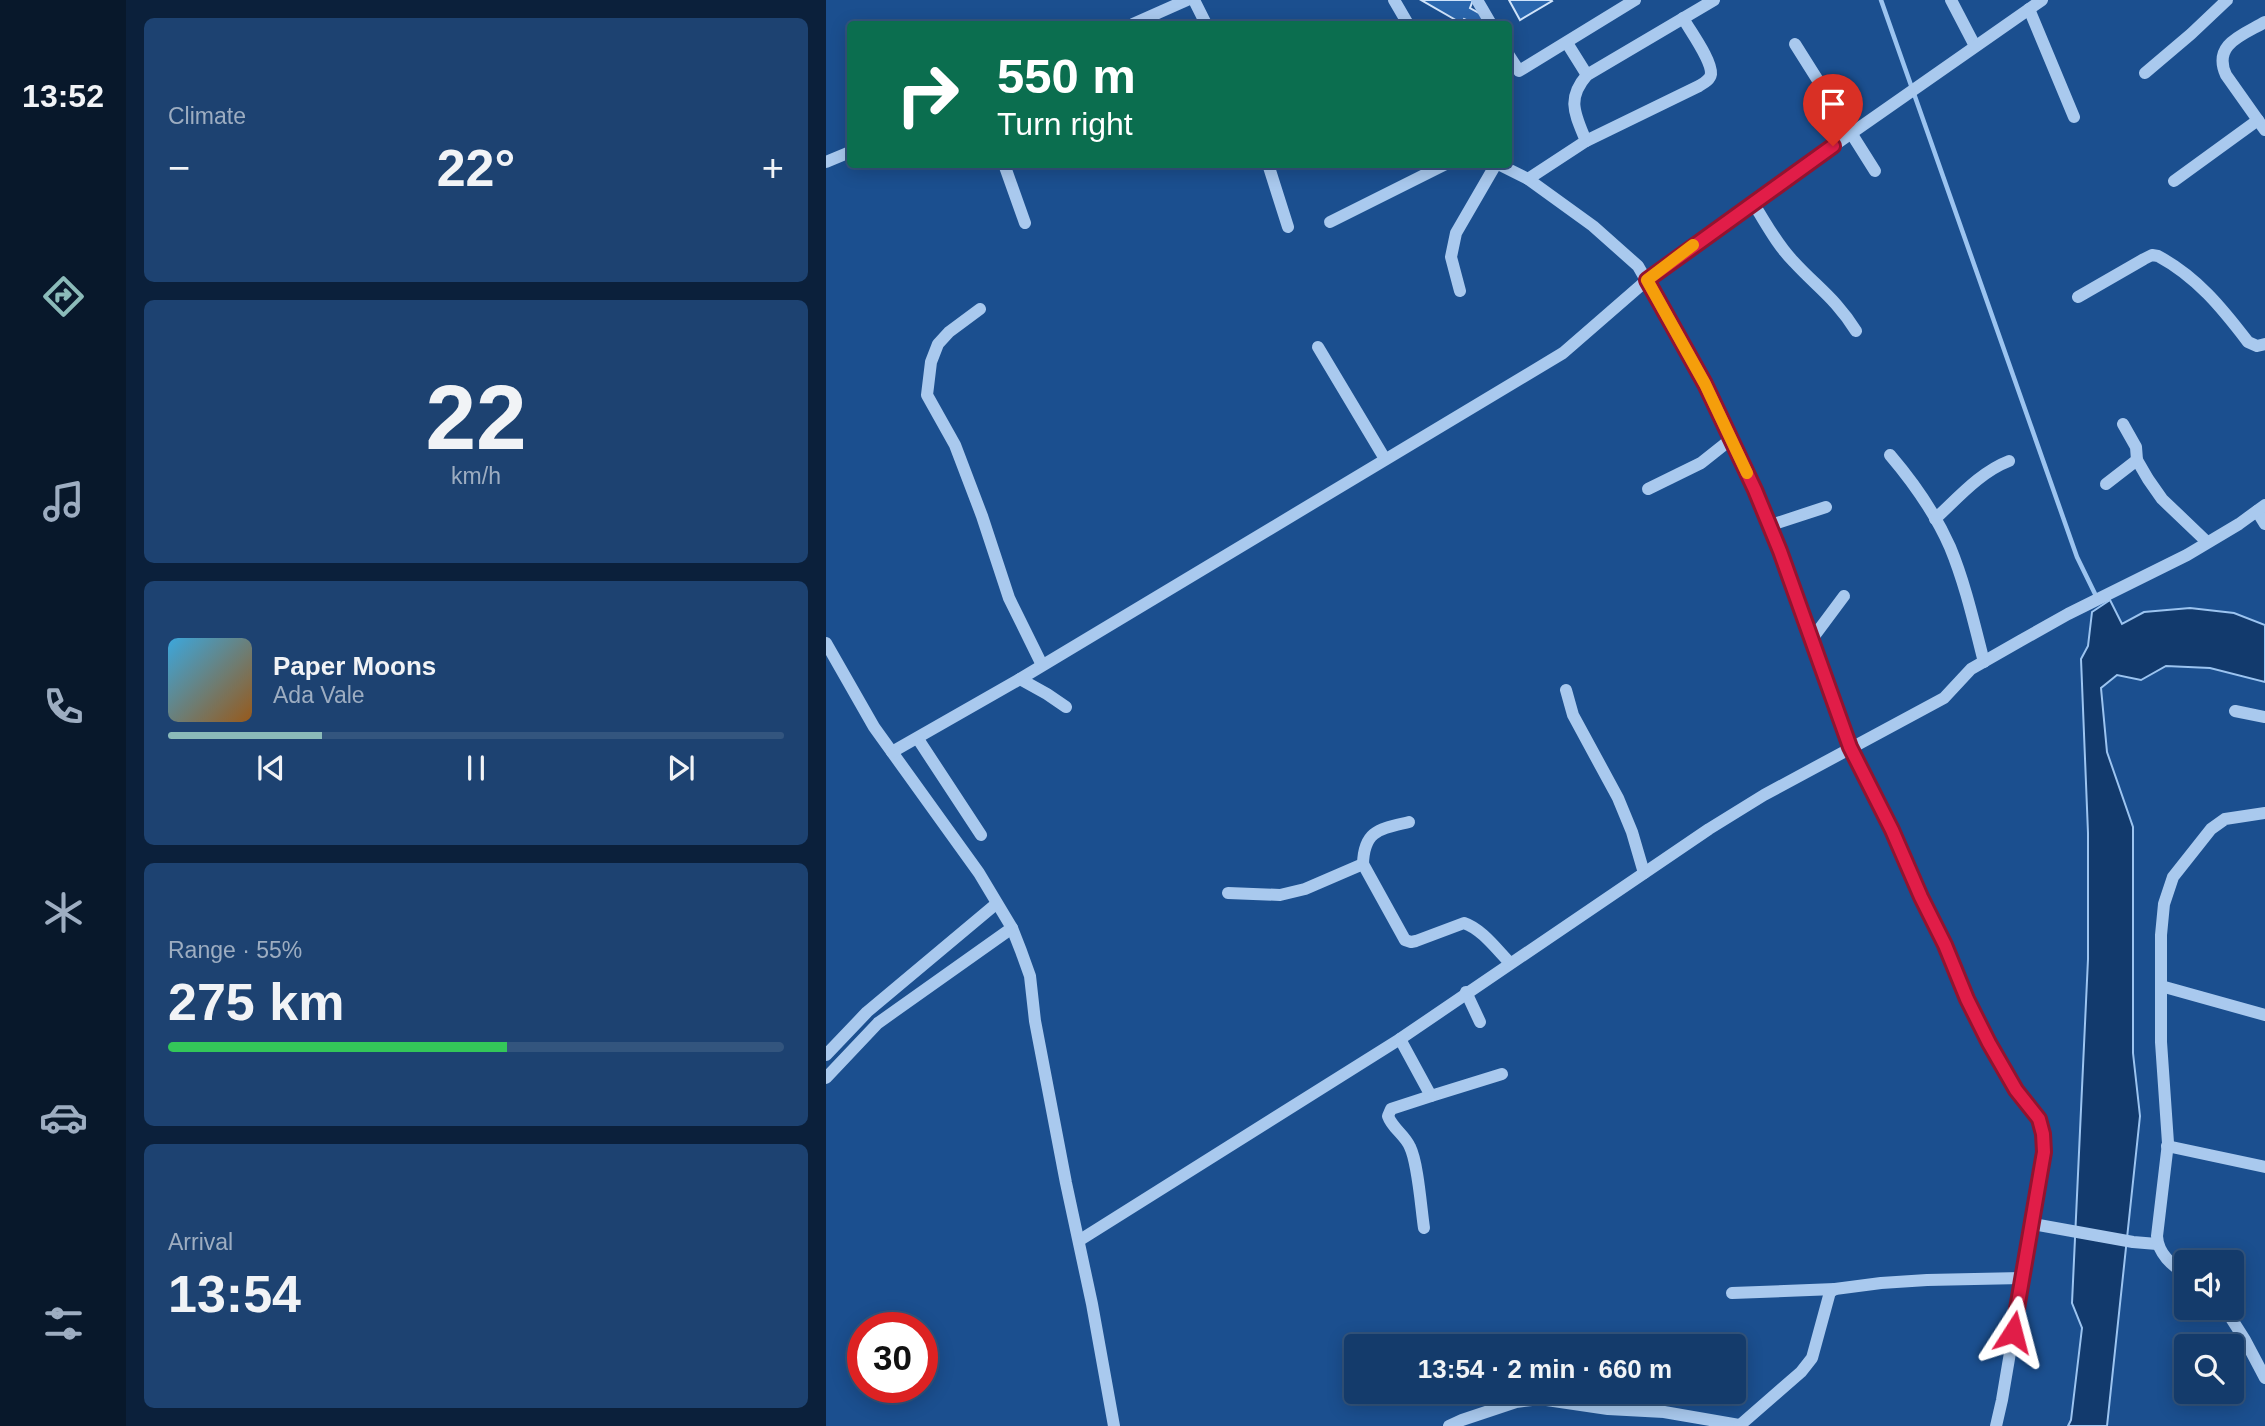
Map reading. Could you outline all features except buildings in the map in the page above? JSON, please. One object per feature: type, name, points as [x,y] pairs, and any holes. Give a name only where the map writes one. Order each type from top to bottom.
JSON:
[{"type":"street","points":[[1140,21],[1186,0]]},
{"type":"street","points":[[1194,0],[1204,21]]},
{"type":"street","points":[[1394,0],[1406,21]]},
{"type":"street","points":[[1477,0],[1490,21]]},
{"type":"street","points":[[1514,74],[1635,0]]},
{"type":"street","points":[[1586,141],[1573,101],[1576,88],[1587,75],[1714,0]]},
{"type":"street","points":[[1951,0],[1975,46]]},
{"type":"street","points":[[2144,73],[2227,0]]},
{"type":"street","points":[[892,752],[1020,679],[1563,353],[1647,280],[2033,4],[2074,117]]},
{"type":"street","points":[[1528,179],[1586,141],[1709,79],[1709,62],[1683,18]]},
{"type":"street","points":[[2174,181],[2261,125],[2226,75],[2222,57],[2231,42],[2265,22]]},
{"type":"street","points":[[1567,43],[1587,75]]},
{"type":"street","points":[[1795,44],[1875,171]]},
{"type":"street","points":[[826,162],[847,153]]},
{"type":"street","points":[[1005,168],[1026,223]]},
{"type":"street","points":[[1269,168],[1288,227]]},
{"type":"street","points":[[1330,222],[1438,168]]},
{"type":"street","points":[[1460,291],[1451,257],[1456,233],[1495,168]]},
{"type":"street","points":[[1505,168],[1528,179],[1593,226],[1624,253],[1647,280],[1705,384],[1770,525],[1850,747],[1892,830],[1967,999],[2016,1090],[2039,1119],[2044,1152],[1996,1426]]},
{"type":"street","points":[[1754,203],[1779,244],[1794,262],[1826,291],[1856,331]]},
{"type":"street","points":[[2078,297],[2144,259],[2152,255],[2158,256],[2199,284],[2228,315],[2248,342],[2257,346],[2265,344]]},
{"type":"street","points":[[980,309],[938,344],[931,362],[927,395],[955,445],[1009,598],[1042,665]]},
{"type":"street","points":[[1318,346],[1385,458]]},
{"type":"street","points":[[2123,424],[2136,447],[2137,460],[2162,499],[2207,542]]},
{"type":"street","points":[[1648,489],[1701,463],[1730,440]]},
{"type":"street","points":[[1890,455],[1912,482],[1949,546],[1968,602],[1983,662]]},
{"type":"street","points":[[2106,484],[2137,460]]},
{"type":"street","points":[[1935,519],[1983,475],[1997,465],[2009,461]]},
{"type":"street","points":[[1770,525],[1826,507]]},
{"type":"street","points":[[1080,1240],[1401,1038],[1764,795],[1944,698],[1971,669],[2068,614],[2187,555],[2261,508],[2265,524]]},
{"type":"street","points":[[1812,639],[1844,596]]},
{"type":"street","points":[[826,643],[852,690],[892,752],[979,873],[1012,928],[1030,976],[1035,1020],[1066,1183],[1080,1240],[1114,1426]]},
{"type":"street","points":[[1020,679],[1066,707]]},
{"type":"street","points":[[1566,690],[1573,715],[1618,797],[1644,873]]},
{"type":"street","points":[[2235,711],[2265,717]]},
{"type":"street","points":[[918,739],[981,835]]},
{"type":"street","points":[[2174,1266],[2157,1244],[2167,1146],[2161,1042],[2161,935],[2164,904],[2174,877],[2211,829],[2225,819],[2265,813]]},
{"type":"street","points":[[1409,822],[1381,828],[1368,837],[1363,864],[1405,940],[1416,941],[1464,923],[1478,931],[1510,963]]},
{"type":"street","points":[[1228,893],[1280,895],[1305,889],[1363,864]]},
{"type":"street","points":[[826,1055],[867,1012],[996,904]]},
{"type":"street","points":[[826,1079],[878,1023],[1012,928]]},
{"type":"street","points":[[2161,986],[2265,1015]]},
{"type":"street","points":[[1466,992],[1480,1022]]},
{"type":"street","points":[[1401,1038],[1431,1096]]},
{"type":"street","points":[[1424,1228],[1411,1148],[1402,1133],[1390,1122],[1388,1116],[1391,1109],[1502,1073]]},
{"type":"street","points":[[2167,1146],[2265,1167]]},
{"type":"street","points":[[2033,1224],[2157,1244]]},
{"type":"street","points":[[1732,1293],[1835,1289],[1892,1282],[1967,1278],[2022,1278]]},
{"type":"street","points":[[1449,1426],[1516,1402],[1540,1399],[1608,1409],[1664,1412],[1739,1426],[1791,1381],[1812,1358],[1830,1292],[1835,1289]]},
{"type":"street","points":[[2233,1320],[2265,1378]]},
{"type":"water","points":[[2110,600],[2122,624],[2144,612],[2190,608],[2234,613],[2265,625],[2265,682],[2210,668],[2166,666],[2141,680],[2117,675],[2101,688],[2107,752],[2133,827],[2133,1053],[2140,1116],[2107,1426],[2068,1426],[2071,1420],[2082,1328],[2072,1303],[2088,959],[2088,833],[2081,659],[2088,646],[2092,612]]},
{"type":"waterway","points":[[1881,0],[2077,557],[2097,598]]},
{"type":"slow traffic","points":[[1693,245],[1647,280],[1705,384],[1747,473]]},
{"type":"route","points":[[1833,146],[1647,280],[1705,384],[1755,490],[1780,551],[1850,747],[1892,830],[1967,999],[2016,1090],[2039,1119],[2044,1152],[2013,1332]]}]
